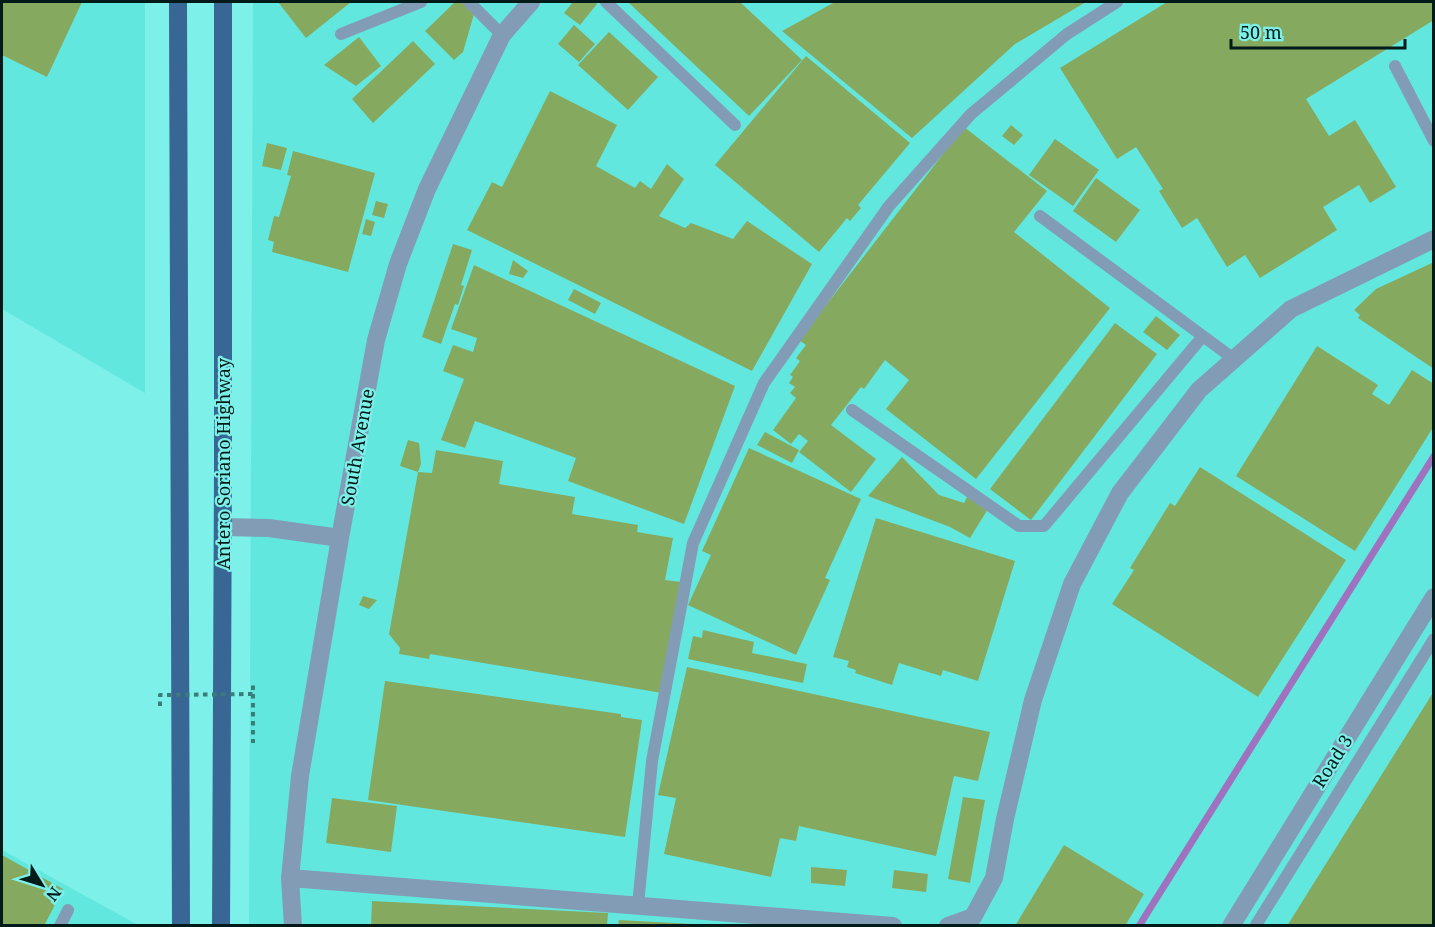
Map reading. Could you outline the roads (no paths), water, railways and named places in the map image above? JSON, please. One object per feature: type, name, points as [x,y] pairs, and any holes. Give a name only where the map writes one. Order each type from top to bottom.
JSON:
[{"type":"main road","points":[[178,2],[181,926]]},
{"type":"main road","name":"Antero Soriano Highway","points":[[221,926],[223,2]]},
{"type":"street","name":"South Avenue","points":[[293,926],[290,878],[300,776],[376,340],[398,264],[426,189],[502,35],[531,2]]},
{"type":"street","points":[[948,926],[973,916],[994,878],[1005,819],[1033,700],[1072,584],[1120,494],[1199,390],[1291,309],[1434,239]]},
{"type":"street","points":[[223,527],[269,528],[340,538]]},
{"type":"street","name":"Road 3","points":[[1234,920],[1434,597]]},
{"type":"street","points":[[290,878],[892,926]]},
{"type":"lane","points":[[341,34],[421,2]]},
{"type":"lane","points":[[469,2],[502,35]]},
{"type":"lane","points":[[606,2],[735,125]]},
{"type":"lane","points":[[638,905],[652,761],[693,543],[764,383],[889,206],[971,114],[1066,34],[1117,2]]},
{"type":"lane","points":[[1395,66],[1434,141]]},
{"type":"lane","points":[[1040,216],[1234,359]]},
{"type":"lane","points":[[852,410],[1019,526],[1044,526],[1203,336]]},
{"type":"lane","points":[[1234,920],[1256,925],[1434,639]]},
{"type":"lane","points":[[60,926],[68,910]]},
{"type":"waterway","points":[[1139,926],[1434,456]]}]
